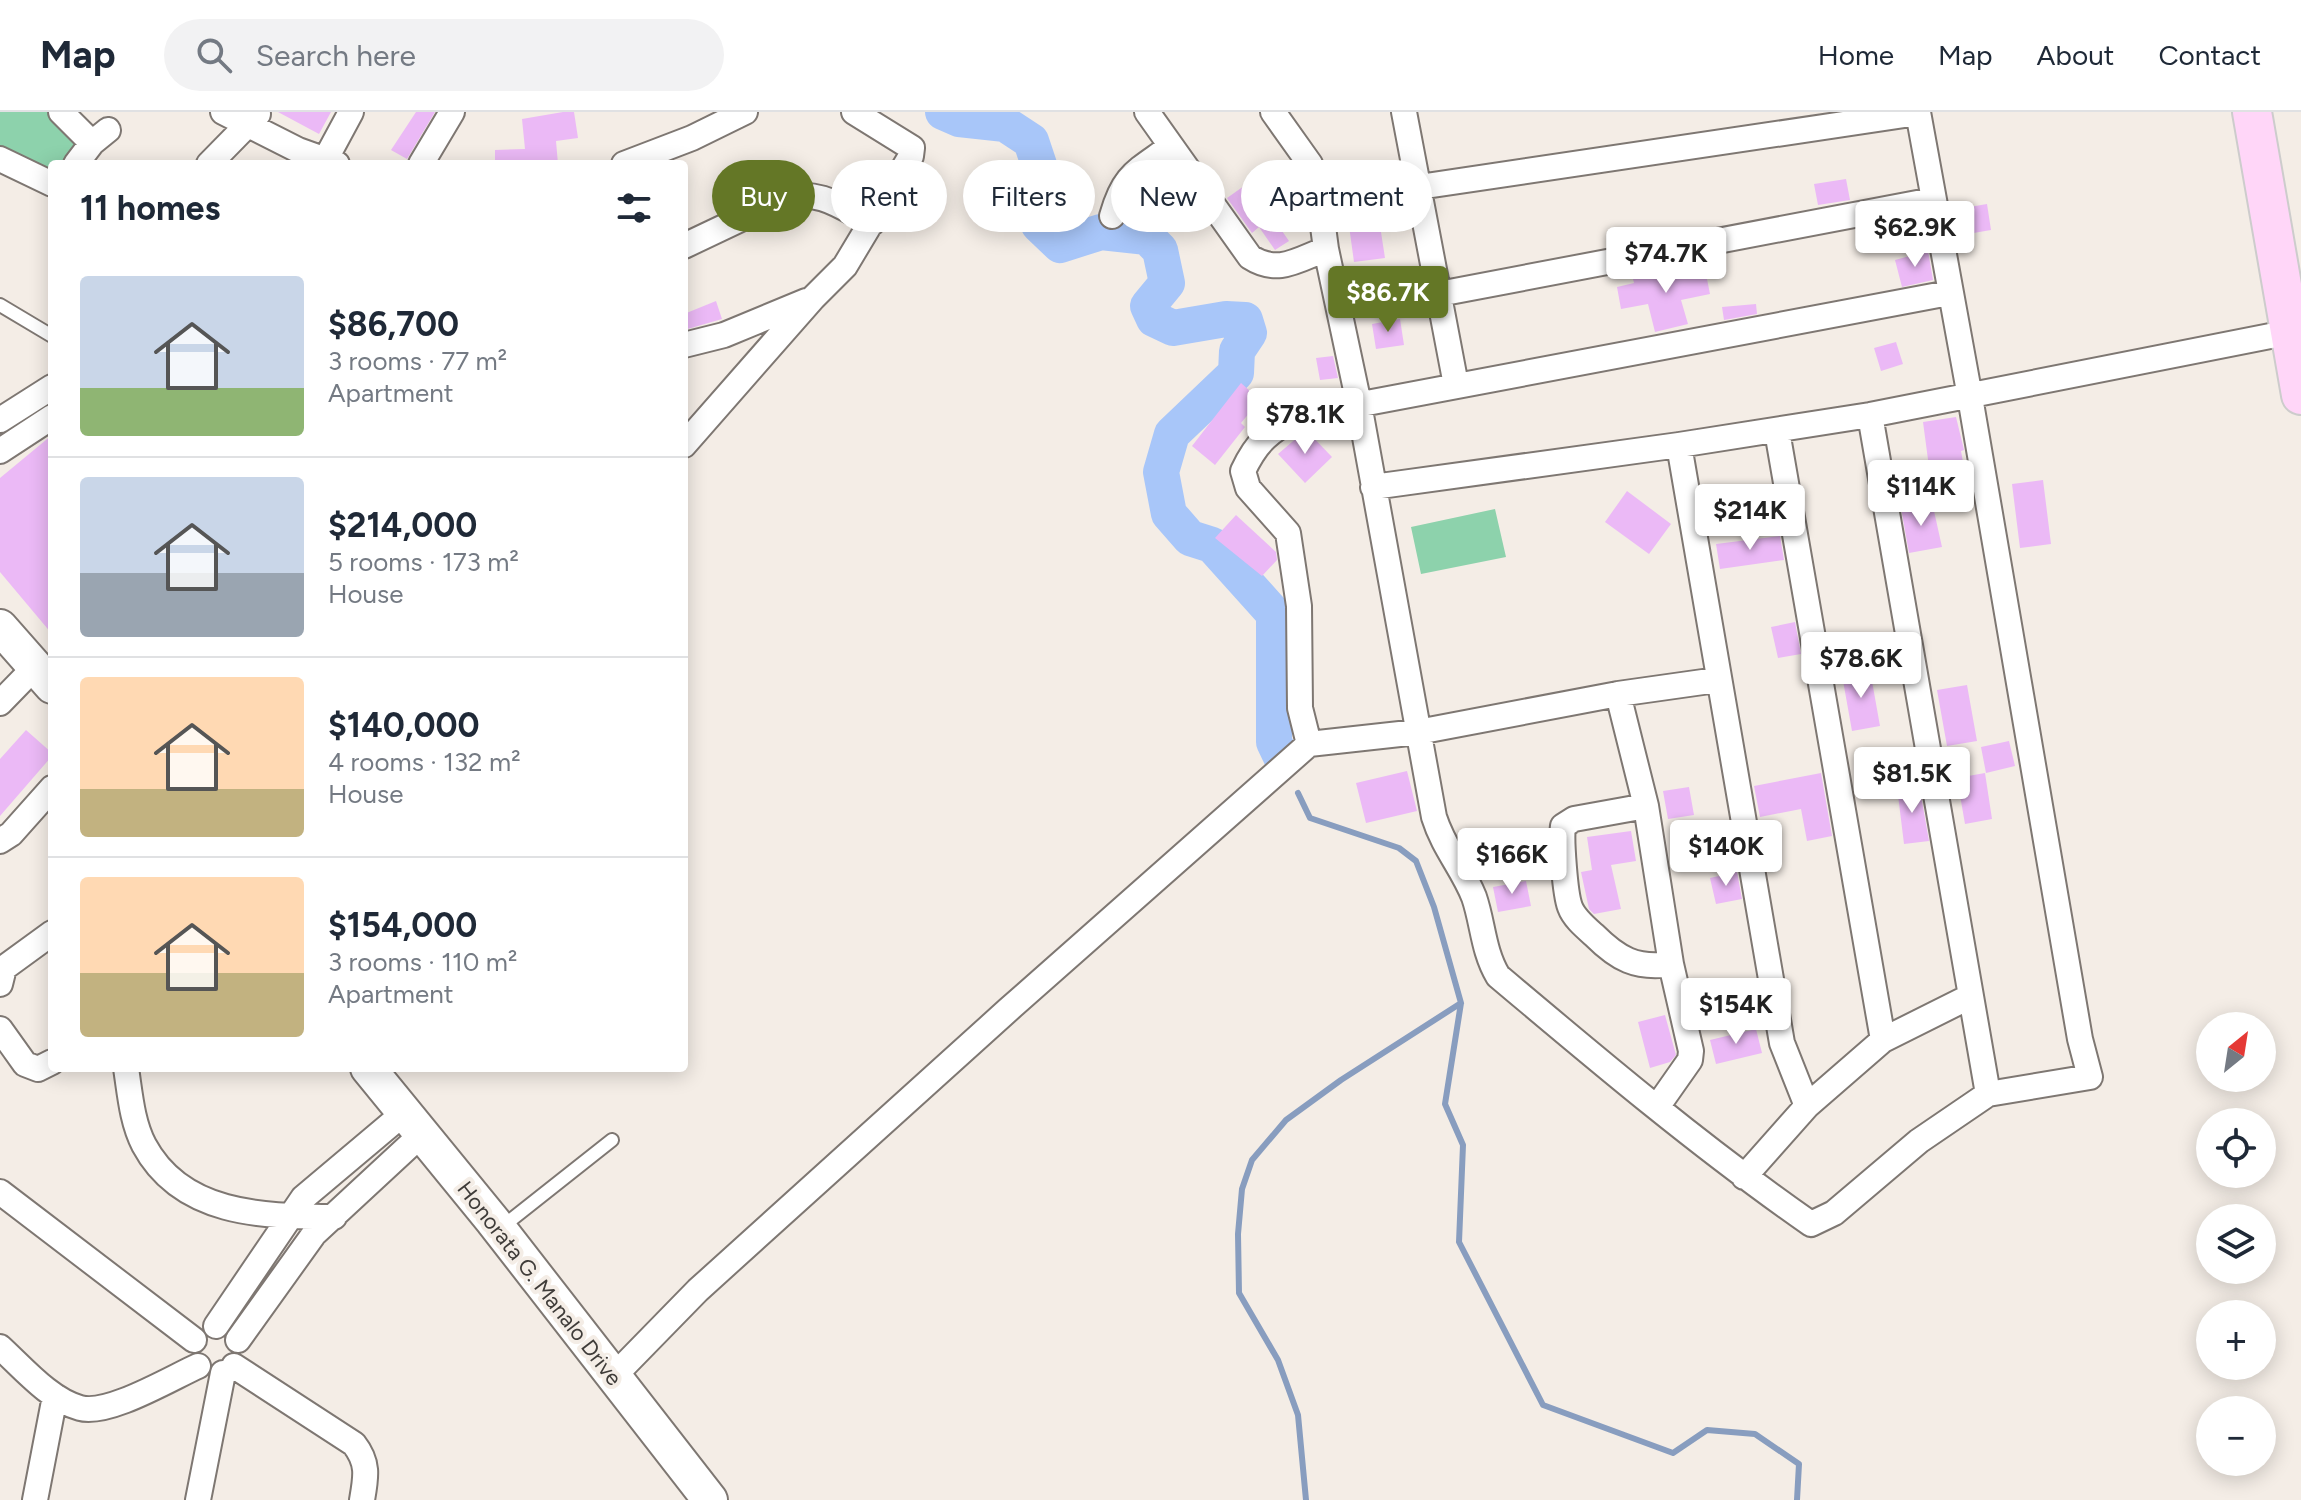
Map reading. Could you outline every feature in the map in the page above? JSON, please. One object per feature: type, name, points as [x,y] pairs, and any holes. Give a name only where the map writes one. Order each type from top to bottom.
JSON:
[{"type":"main road","points":[[2252,112],[2300,383]]},
{"type":"street","points":[[61,112],[100,136],[79,160]]},
{"type":"street","points":[[223,112],[254,118],[323,160]]},
{"type":"street","points":[[329,160],[351,112]]},
{"type":"street","points":[[423,160],[452,112]]},
{"type":"street","points":[[634,160],[692,138],[745,112]]},
{"type":"street","points":[[854,112],[912,148],[909,160]]},
{"type":"street","points":[[1147,112],[1250,257],[1262,265],[1276,268],[1326,249]]},
{"type":"street","points":[[1273,112],[1310,164],[1317,182],[1326,249],[1359,404],[1418,732],[1442,841],[1474,898],[1485,948],[1498,976],[1744,1177],[1811,1224],[1834,1213],[1919,1141],[1988,1094],[2090,1077],[2080,1039],[1918,113],[1432,185]]},
{"type":"street","points":[[1404,112],[1414,160]]},
{"type":"street","points":[[213,160],[254,118]]},
{"type":"street","points":[[1152,160],[1170,147]]},
{"type":"street","points":[[0,159],[48,182]]},
{"type":"street","points":[[688,244],[785,198],[816,195],[831,202]]},
{"type":"street","points":[[1439,294],[1933,200]]},
{"type":"street","points":[[688,440],[845,266],[866,232]]},
{"type":"street","points":[[1427,232],[1456,385]]},
{"type":"street","points":[[1309,744],[1300,708],[1299,606],[1288,533],[1248,488],[1243,471],[1251,454],[1269,431],[1298,416],[1949,293]]},
{"type":"street","points":[[688,344],[724,335],[813,298]]},
{"type":"street","points":[[1373,487],[1777,431],[1970,397],[2291,332]]},
{"type":"street","points":[[0,420],[48,390]]},
{"type":"street","points":[[1870,415],[1988,1094]]},
{"type":"street","points":[[0,451],[48,420]]},
{"type":"street","points":[[1777,431],[1883,1040]]},
{"type":"street","points":[[1679,445],[1717,680],[1782,1043],[1807,1106]]},
{"type":"street","points":[[0,627],[44,676],[0,703]]},
{"type":"street","points":[[613,1377],[709,1280],[1309,744],[1418,732],[1618,694],[1717,680]]},
{"type":"street","points":[[1618,694],[1646,806],[1671,964],[1691,1051],[1690,1060],[1657,1107]]},
{"type":"street","points":[[0,841],[11,834],[48,792]]},
{"type":"street","points":[[1646,806],[1574,819],[1563,826],[1570,907],[1580,922],[1621,959],[1649,967],[1671,964]]},
{"type":"street","points":[[0,984],[4,968],[48,936]]},
{"type":"street","points":[[1744,1177],[1807,1106],[1883,1040],[1969,997]]},
{"type":"street","points":[[0,1029],[25,1064],[38,1069],[48,1064]]},
{"type":"street","points":[[127,1072],[133,1115],[144,1146],[173,1181],[201,1201],[264,1215],[334,1217]]},
{"type":"street","name":"Honorata G. Manalo Drive","points":[[371,1072],[499,1229],[710,1500]]},
{"type":"street","points":[[216,1326],[303,1198],[413,1123]]},
{"type":"street","points":[[238,1340],[314,1234],[334,1217],[413,1123]]},
{"type":"street","points":[[0,1192],[194,1340]]},
{"type":"street","points":[[198,1500],[229,1370],[240,1354],[238,1340],[230,1330],[216,1326],[203,1330],[194,1340],[193,1353],[198,1366],[209,1373],[229,1370],[354,1444],[364,1457],[367,1472],[362,1500]]},
{"type":"street","points":[[0,1347],[55,1396],[82,1409],[107,1407],[198,1366]]},
{"type":"street","points":[[35,1500],[55,1396]]},
{"type":"lane","points":[[0,305],[48,334]]},
{"type":"lane","points":[[0,322],[13,313]]},
{"type":"lane","points":[[499,1229],[612,1140]]},
{"type":"green space","points":[[0,112],[47,112],[81,147],[75,160],[48,160],[48,175],[0,150]]},
{"type":"green space","points":[[1495,509],[1506,557],[1421,574],[1411,527]]},
{"type":"building","points":[[278,112],[331,112],[319,134]]},
{"type":"building","points":[[416,112],[435,112],[407,159],[391,150]]},
{"type":"building","points":[[574,112],[578,138],[556,141],[558,160],[495,160],[495,150],[525,149],[522,119]]},
{"type":"building","points":[[1846,179],[1850,200],[1818,205],[1814,184]]},
{"type":"building","points":[[1241,188],[1241,218],[1227,198]]},
{"type":"building","points":[[1987,204],[1991,230],[1956,236],[1952,210]]},
{"type":"building","points":[[1262,232],[1283,232],[1289,241],[1275,250]]},
{"type":"building","points":[[1350,232],[1381,232],[1385,258],[1354,262]]},
{"type":"building","points":[[1928,251],[1933,280],[1902,287],[1895,260]]},
{"type":"building","points":[[1704,264],[1710,294],[1681,300],[1688,324],[1655,332],[1648,304],[1621,309],[1617,287],[1634,283],[1633,279]]},
{"type":"building","points":[[716,301],[722,319],[688,329],[688,312]]},
{"type":"building","points":[[1756,304],[1757,314],[1724,320],[1722,307]]},
{"type":"building","points":[[1400,319],[1404,345],[1376,349],[1372,324]]},
{"type":"building","points":[[1896,342],[1903,364],[1881,371],[1874,348]]},
{"type":"building","points":[[1333,356],[1338,378],[1320,380],[1316,358]]},
{"type":"building","points":[[1241,383],[1260,400],[1241,423],[1245,427],[1215,465],[1192,446]]},
{"type":"building","points":[[1956,417],[1964,450],[1961,451],[1963,462],[1929,467],[1923,422]]},
{"type":"building","points":[[1306,430],[1332,457],[1305,483],[1278,454]]},
{"type":"building","points":[[48,438],[48,629],[0,572],[0,478]]},
{"type":"building","points":[[2043,480],[2051,544],[2020,548],[2012,484]]},
{"type":"building","points":[[1627,491],[1671,524],[1649,554],[1605,522]]},
{"type":"building","points":[[1932,502],[1942,547],[1909,553],[1901,508]]},
{"type":"building","points":[[1236,515],[1276,552],[1277,560],[1262,576],[1215,538]]},
{"type":"building","points":[[1780,536],[1784,560],[1720,569],[1716,544]]},
{"type":"building","points":[[1795,622],[1801,654],[1778,658],[1771,627]]},
{"type":"building","points":[[1870,670],[1880,726],[1852,731],[1842,675]]},
{"type":"building","points":[[1967,685],[1977,741],[1947,746],[1937,690]]},
{"type":"building","points":[[26,730],[48,749],[48,761],[0,816],[0,759]]},
{"type":"building","points":[[2009,741],[2015,766],[1986,773],[1981,747]]},
{"type":"building","points":[[1407,771],[1417,811],[1366,823],[1356,783]]},
{"type":"building","points":[[1821,773],[1832,836],[1807,841],[1801,809],[1760,817],[1754,786]]},
{"type":"building","points":[[1985,773],[1992,819],[1965,824],[1957,778]]},
{"type":"building","points":[[1919,784],[1929,841],[1904,844],[1897,787]]},
{"type":"building","points":[[1689,787],[1694,815],[1668,819],[1663,791]]},
{"type":"building","points":[[1631,831],[1636,861],[1611,865],[1621,909],[1594,914],[1589,909],[1581,872],[1592,870],[1587,837]]},
{"type":"building","points":[[1737,872],[1742,899],[1716,904],[1710,878]]},
{"type":"building","points":[[1526,881],[1531,906],[1498,912],[1493,887]]},
{"type":"building","points":[[1665,1015],[1676,1055],[1670,1062],[1650,1068],[1638,1022]]},
{"type":"building","points":[[1756,1029],[1762,1053],[1716,1064],[1710,1040]]},
{"type":"waterway","points":[[943,112],[959,119],[1005,124],[1031,141],[1044,180],[1039,225],[1060,245],[1101,232],[1147,237],[1160,250],[1167,283],[1148,306],[1154,319],[1173,328],[1226,319],[1245,320],[1249,333],[1237,351],[1236,373],[1172,434],[1161,472],[1169,514],[1190,538],[1212,545],[1274,614],[1274,742],[1283,761]]},
{"type":"waterway","points":[[1298,793],[1310,818],[1399,848],[1416,861],[1434,907],[1461,1003],[1445,1104],[1463,1145],[1459,1242],[1543,1405],[1673,1453],[1707,1430],[1755,1434],[1799,1464],[1797,1500]]},
{"type":"waterway","points":[[1306,1500],[1298,1415],[1278,1360],[1239,1293],[1238,1234],[1242,1189],[1252,1160],[1286,1120],[1341,1080],[1461,1003]]}]
